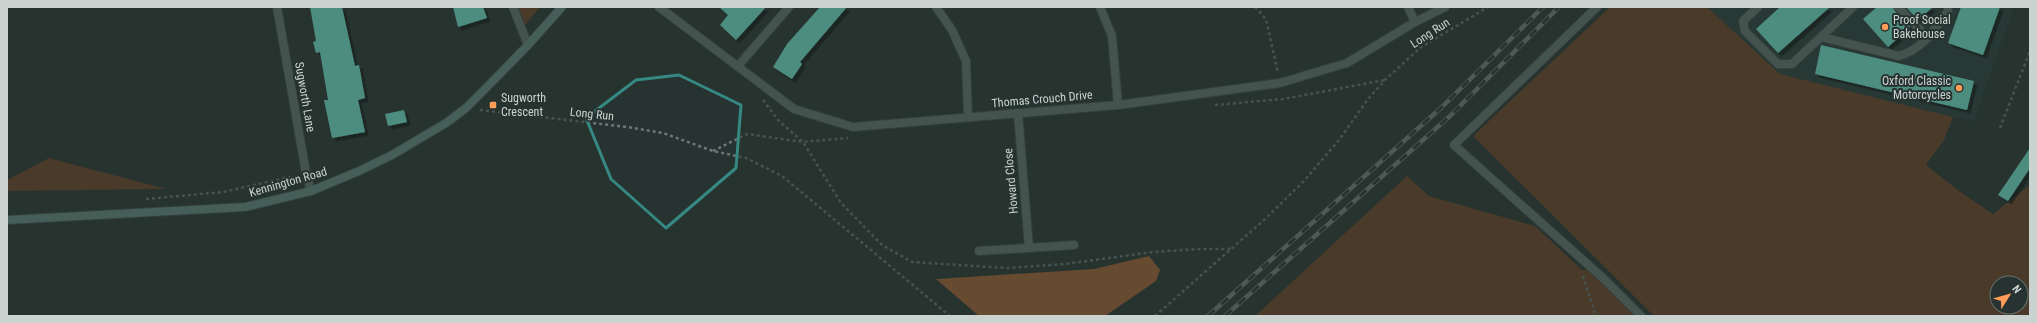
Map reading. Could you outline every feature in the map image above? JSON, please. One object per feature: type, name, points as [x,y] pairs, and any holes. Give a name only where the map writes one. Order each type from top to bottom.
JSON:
[{"type":"street","name":"Sugworth Lane","points":[[277,7],[306,173],[311,190]]},
{"type":"street","points":[[513,7],[528,45]]},
{"type":"street","name":"Kennington Road","points":[[7,220],[245,207],[311,190],[360,171],[392,155],[446,123],[466,108],[528,45],[562,7]]},
{"type":"street","name":"Thomas Crouch Drive","points":[[659,7],[794,109],[853,127],[1118,105],[1280,83],[1347,63],[1415,22],[1445,7]]},
{"type":"street","points":[[738,66],[790,7]]},
{"type":"street","points":[[936,7],[952,30],[966,61],[968,117]]},
{"type":"street","points":[[1100,7],[1112,36],[1118,105]]},
{"type":"street","points":[[1408,7],[1415,22]]},
{"type":"street","points":[[1597,7],[1454,145],[1603,278],[1641,316]]},
{"type":"street","points":[[1758,7],[1743,21],[1744,31],[1778,64],[1792,64],[1853,7]]},
{"type":"street","points":[[1898,7],[1928,38]]},
{"type":"street","points":[[1821,37],[1899,56],[1911,53],[1928,38],[1948,11],[1948,7]]},
{"type":"street","name":"Howard Close","points":[[1018,113],[1029,248]]},
{"type":"street","points":[[979,251],[1074,245]]},
{"type":"path","points":[[1255,7],[1266,19],[1280,83]]},
{"type":"path","name":"Long Run","points":[[1155,316],[1264,220],[1304,182],[1339,140],[1385,80],[1420,48],[1488,7]]},
{"type":"path","points":[[2000,128],[2030,51]]},
{"type":"path","points":[[712,151],[747,134],[802,142],[778,120],[760,96]]},
{"type":"path","name":"Long Run","points":[[466,108],[627,127],[663,133],[712,151],[746,158],[782,176],[950,316]]},
{"type":"path","points":[[141,200],[223,192],[290,177],[311,190]]},
{"type":"path","points":[[1582,274],[1596,316]]},
{"type":"highlighted area","points":[[679,75],[741,105],[736,168],[666,228],[611,179],[586,118],[636,80]]},
{"type":"shaded area","points":[[518,7],[540,7],[525,25]]},
{"type":"shaded area","points":[[1610,7],[1707,7],[1780,74],[1953,117],[1944,140],[1926,165],[1959,191],[1993,214],[2030,185],[2030,316],[1654,316],[1473,136]]},
{"type":"shaded area","points":[[1707,7],[2014,7],[1974,122],[1780,74]]},
{"type":"shaded area","points":[[49,158],[166,189],[7,191],[7,180]]},
{"type":"shaded area","points":[[1407,176],[1429,196],[1535,226],[1582,270],[1589,269],[1635,316],[1255,316]]},
{"type":"shaded area","points":[[1149,256],[1160,270],[1156,281],[1105,316],[979,316],[936,279],[1094,269]]},
{"type":"building","points":[[310,7],[342,7],[355,66],[359,65],[365,98],[358,100],[365,132],[332,138],[324,100],[328,100],[320,52],[316,53],[313,42],[316,41]]},
{"type":"building","points":[[453,7],[483,7],[487,18],[458,27]]},
{"type":"building","points":[[719,7],[766,7],[736,40],[720,25],[728,15]]},
{"type":"building","points":[[820,7],[847,7],[800,62],[802,64],[792,79],[773,67],[787,44]]},
{"type":"building","points":[[1780,7],[1830,7],[1778,53],[1756,29]]},
{"type":"building","points":[[1877,7],[1893,7],[1910,27],[1888,47],[1863,19]]},
{"type":"building","points":[[1906,7],[1933,7],[1918,20]]},
{"type":"building","points":[[1961,7],[2000,7],[1983,55],[1948,43]]},
{"type":"building","points":[[1821,45],[1974,81],[1967,110],[1815,74]]},
{"type":"building","points":[[404,110],[407,122],[388,126],[385,114]]},
{"type":"building","points":[[2030,148],[2030,168],[2008,201],[1998,195]]},
{"type":"railway","points":[[1208,316],[1442,107],[1543,7]]},
{"type":"railway","points":[[1225,316],[1450,116],[1559,7]]},
{"type":"place","name":"Proof Social Bakehouse","points":[[1885,27]]},
{"type":"place","name":"Oxford Classic Motorcycles","points":[[1959,88]]},
{"type":"place","name":"Sugworth Crescent","points":[[493,105]]}]
